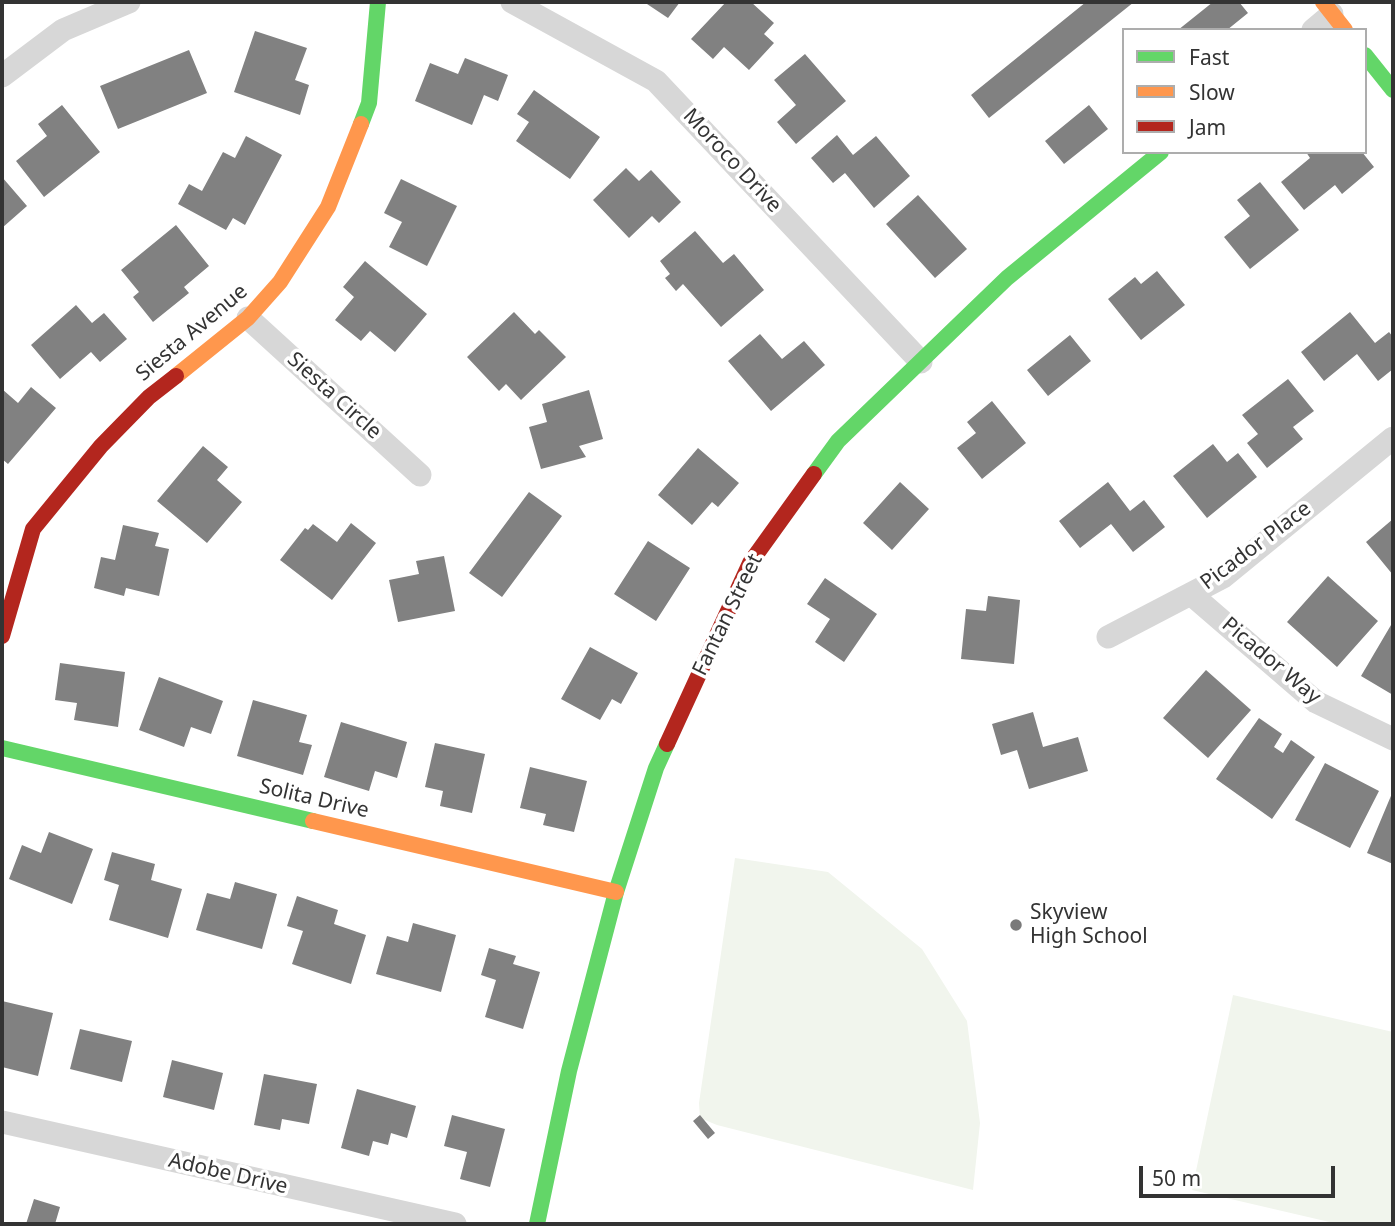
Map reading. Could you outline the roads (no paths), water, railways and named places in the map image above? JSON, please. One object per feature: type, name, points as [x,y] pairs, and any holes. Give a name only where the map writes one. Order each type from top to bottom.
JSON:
[{"type":"street","points":[[2,76],[63,30],[129,2]]},
{"type":"street","name":"Siesta Avenue","points":[[2,636],[33,529],[101,446],[149,397],[248,318],[280,282],[328,207],[369,103],[378,2]]},
{"type":"street","name":"Moroco Drive","points":[[512,2],[656,81],[920,362]]},
{"type":"street","points":[[1316,28],[1333,15]]},
{"type":"street","points":[[1367,58],[1393,90]]},
{"type":"street","name":"Fantan Street","points":[[537,1224],[569,1072],[616,892],[656,768],[750,563],[838,441],[1007,278],[1159,154]]},
{"type":"street","name":"Siesta Circle","points":[[248,318],[420,475]]},
{"type":"street","name":"Picador Place","points":[[1108,637],[1223,577],[1393,438]]},
{"type":"street","name":"Picador Way","points":[[1192,594],[1316,702],[1393,739]]},
{"type":"street","name":"Solita Drive","points":[[2,748],[616,892]]},
{"type":"street","name":"Adobe Drive","points":[[2,1122],[455,1224]]},
{"type":"place","name":"Skyview High School","points":[[1016,925]]}]
